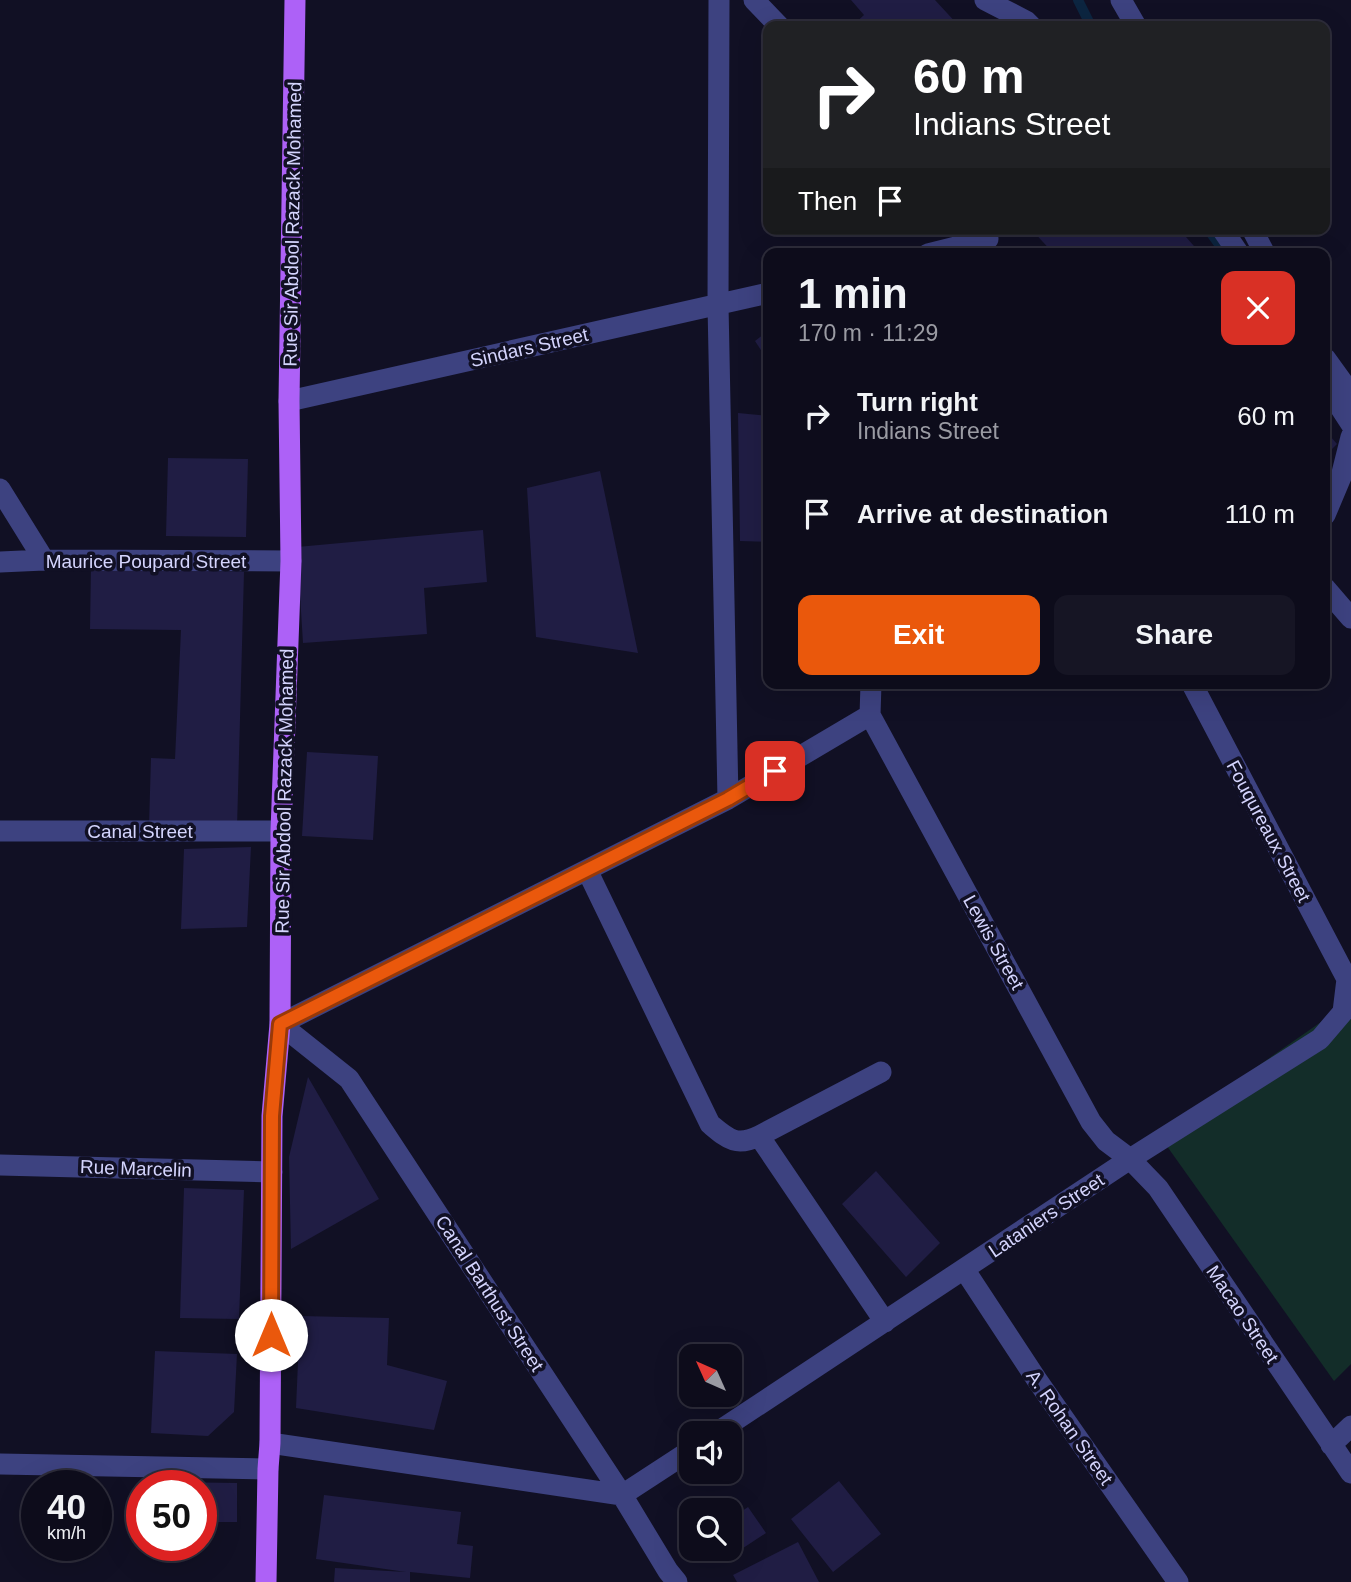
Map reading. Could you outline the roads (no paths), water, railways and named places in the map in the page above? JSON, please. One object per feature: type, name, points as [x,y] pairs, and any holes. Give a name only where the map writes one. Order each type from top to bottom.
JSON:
[{"type":"main road","name":"Rue Sir Abdool Razack Mohamed","points":[[266,1582],[270,1443],[272,1116],[280,1024],[281,831],[291,561],[289,401],[295,0]]},
{"type":"street","points":[[719,0],[718,305],[728,799]]},
{"type":"street","points":[[754,0],[774,21]]},
{"type":"street","points":[[985,0],[1026,21]]},
{"type":"street","points":[[1121,0],[1133,21]]},
{"type":"street","points":[[956,248],[989,241]]},
{"type":"street","name":"Sindars Street","points":[[289,401],[763,294]]},
{"type":"street","points":[[1330,365],[1351,394]]},
{"type":"street","points":[[1330,392],[1351,424]]},
{"type":"street","points":[[1330,503],[1341,477],[1351,437]]},
{"type":"street","points":[[0,489],[44,560]]},
{"type":"street","name":"Maurice Poupard Street","points":[[0,562],[291,561]]},
{"type":"street","points":[[1330,594],[1351,618]]},
{"type":"street","points":[[280,1024],[728,799],[870,715],[871,689]]},
{"type":"street","name":"Fouqureaux Street","points":[[1195,689],[1347,979]]},
{"type":"street","name":"Lewis Street","points":[[870,715],[1091,1122],[1106,1141],[1130,1159]]},
{"type":"street","name":"Canal Street","points":[[0,831],[281,831]]},
{"type":"street","points":[[587,870],[710,1124],[728,1139],[745,1142],[759,1136],[881,1072]]},
{"type":"street","name":"Lataniers Street","points":[[734,1421],[1130,1159],[1320,1039],[1343,1013],[1347,979]]},
{"type":"street","name":"Canal Barthust Street","points":[[280,1024],[349,1079],[677,1582]]},
{"type":"street","points":[[759,1136],[885,1322]]},
{"type":"street","name":"Macao Street","points":[[1130,1159],[1158,1188],[1351,1473]]},
{"type":"street","name":"Rue Marcelin","points":[[0,1165],[272,1172]]},
{"type":"street","name":"A. Rohan Street","points":[[964,1269],[1037,1380],[1178,1582]]},
{"type":"street","points":[[1332,1445],[1351,1426]]},
{"type":"street","points":[[270,1443],[622,1495],[679,1458]]},
{"type":"street","points":[[0,1464],[268,1469]]},
{"type":"waterway","points":[[1078,0],[1088,21]]},
{"type":"waterway","points":[[1212,235],[1222,248]]}]
